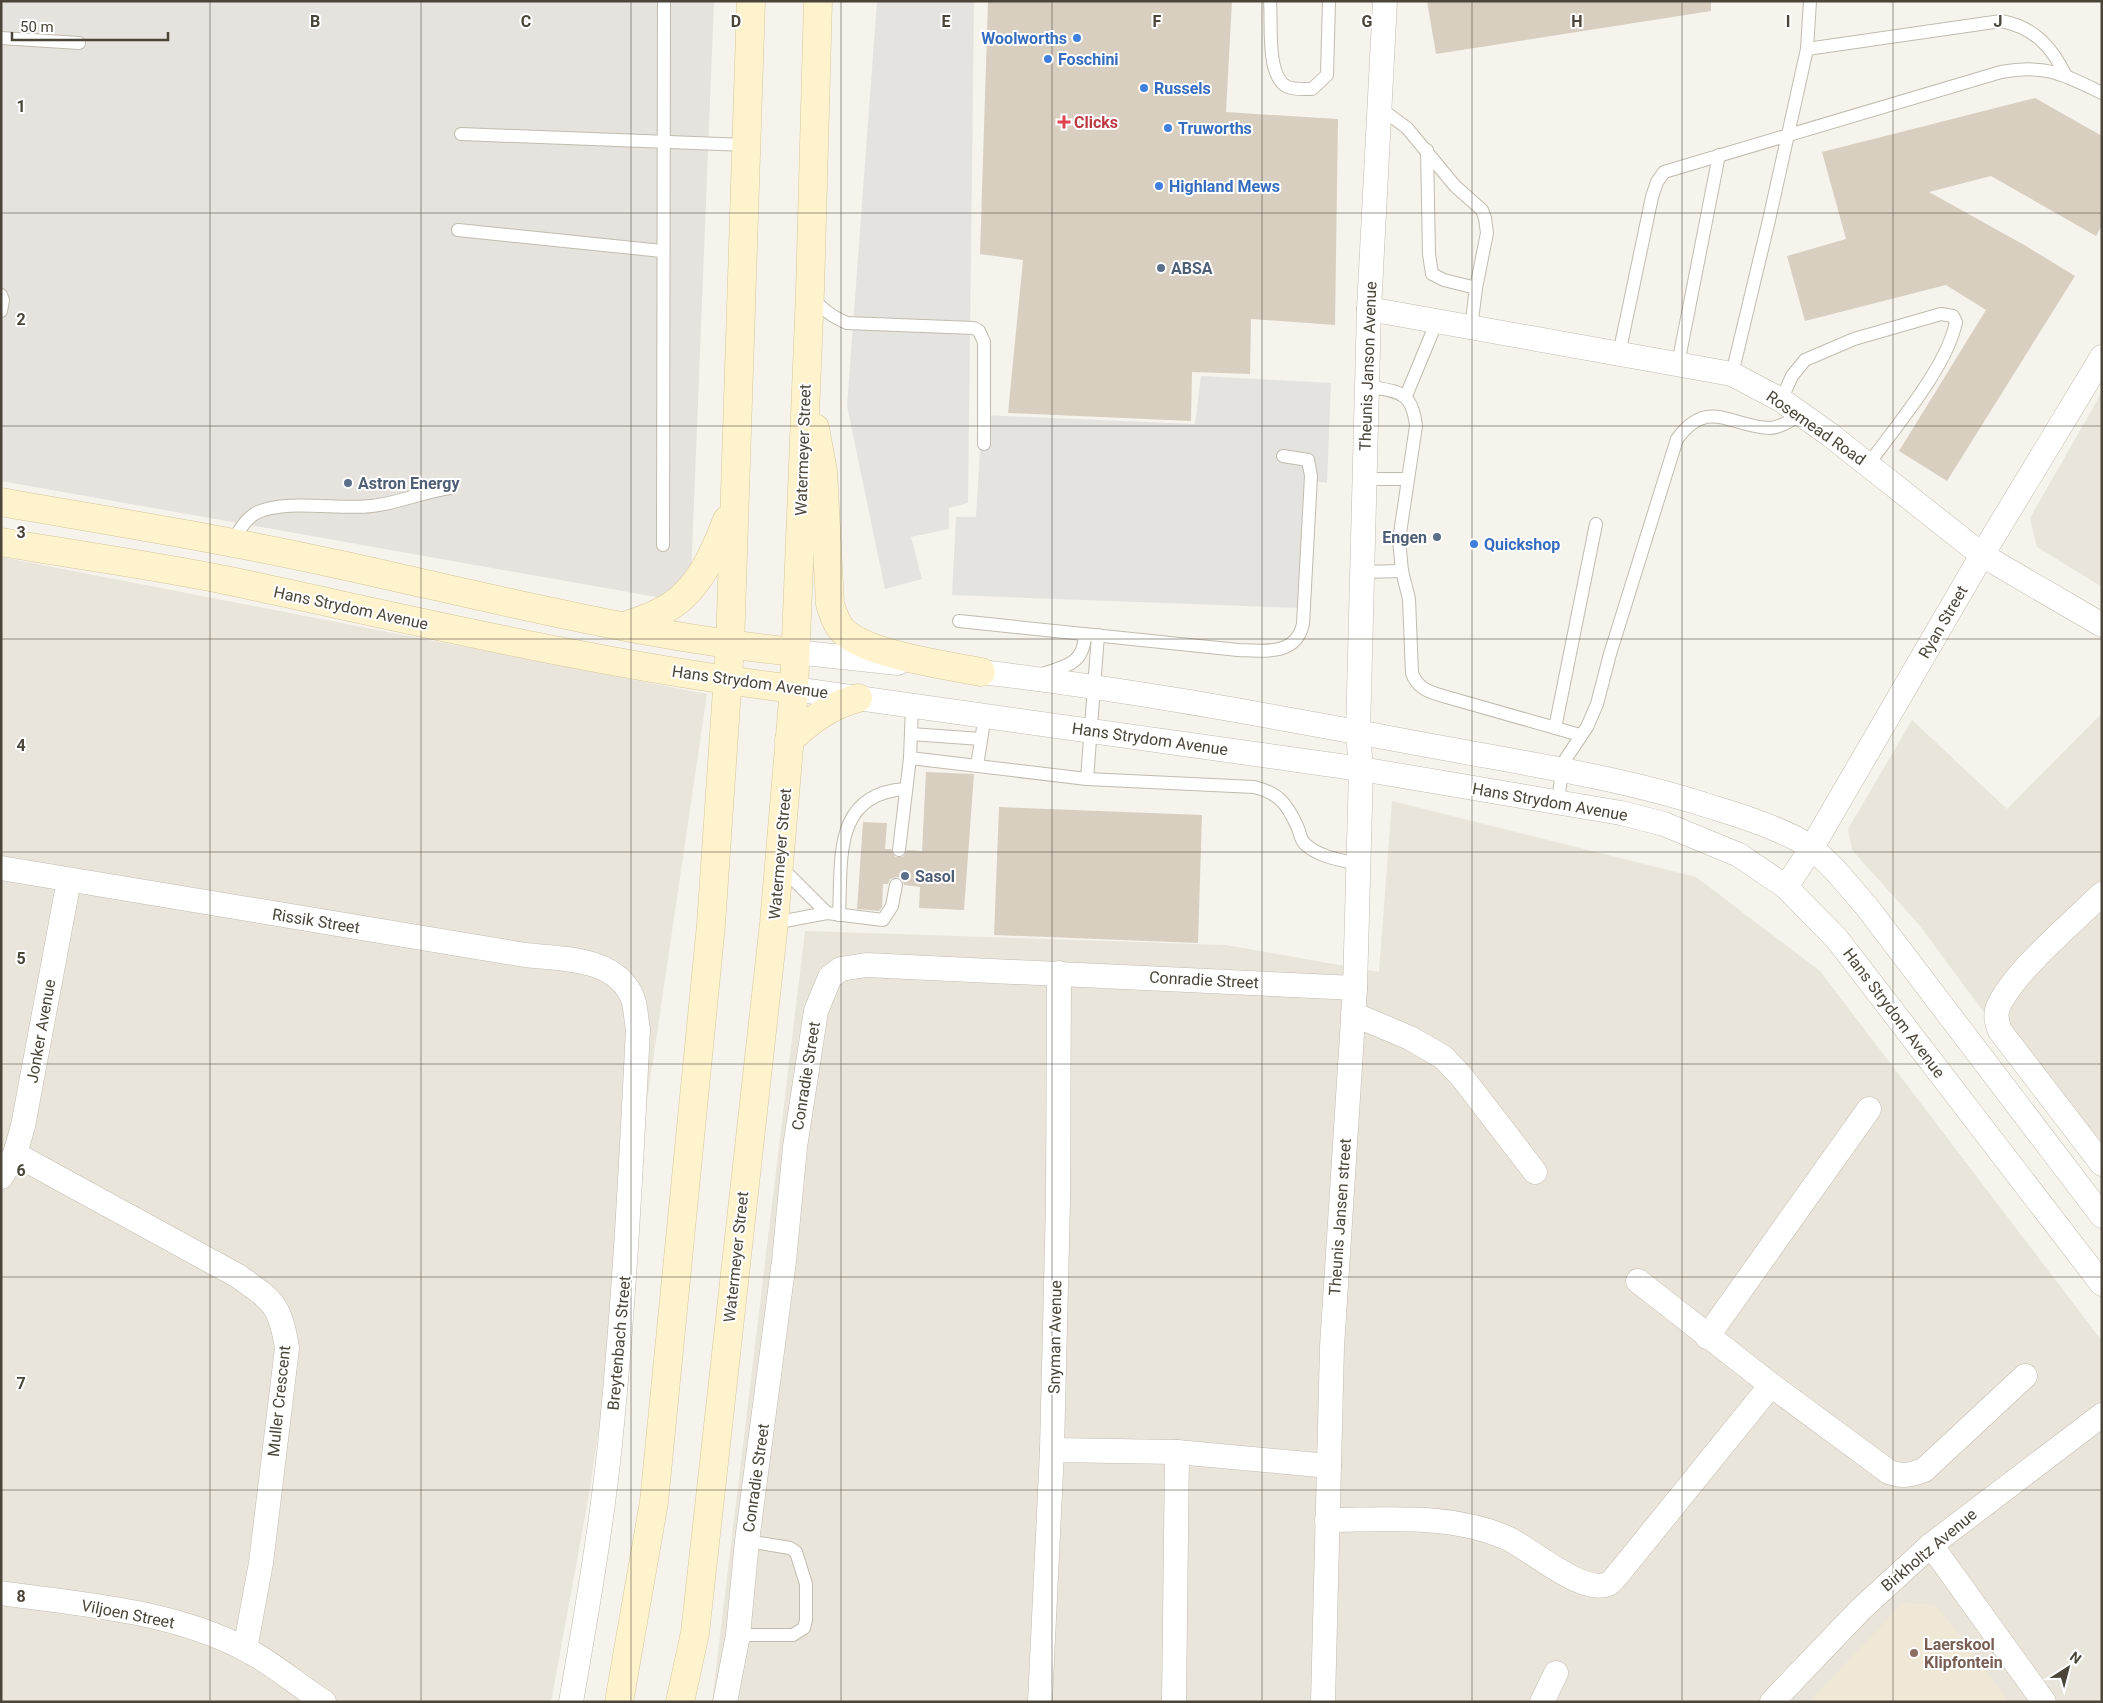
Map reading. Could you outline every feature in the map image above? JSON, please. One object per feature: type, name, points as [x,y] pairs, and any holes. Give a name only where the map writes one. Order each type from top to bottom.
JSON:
[{"type":"main road","points":[[619,1702],[654,1502],[711,925],[730,646],[751,1]]},
{"type":"main road","name":"Watermeyer Street","points":[[680,1702],[695,1633],[774,923],[794,689],[810,291],[818,1]]},
{"type":"main road","points":[[806,378],[823,472],[828,586],[830,604],[836,621],[843,631],[871,647],[980,672]]},
{"type":"main road","points":[[624,626],[662,612],[683,596],[703,572],[714,554],[734,500]]},
{"type":"main road","name":"Hans Strydom Avenue","points":[[1,502],[340,564],[568,617],[730,646],[795,652]]},
{"type":"main road","name":"Hans Strydom Avenue","points":[[1,542],[222,580],[446,628],[728,681],[794,689]]},
{"type":"main road","points":[[789,740],[818,714],[858,698]]},
{"type":"street","name":"Theunis Janson Avenue","points":[[1358,732],[1369,309],[1385,1]]},
{"type":"street","name":"Rosemead Road","points":[[1369,309],[1732,374],[1781,400],[1801,414],[1982,555],[2102,626]]},
{"type":"street","name":"Ryan Street","points":[[1786,887],[1811,849],[1982,555],[2102,357]]},
{"type":"street","name":"Hans Strydom Avenue","points":[[795,652],[1096,686],[1358,732],[1562,770],[1664,792],[1758,822],[1798,840],[1811,849],[1840,877],[1894,940],[2102,1216]]},
{"type":"street","name":"Hans Strydom Avenue","points":[[794,689],[1360,769],[1558,802],[1664,824],[1739,855],[1786,887],[1837,939],[2102,1284]]},
{"type":"street","name":"Theunis Jansen street","points":[[1323,1702],[1332,1347],[1355,988],[1360,769],[1358,732]]},
{"type":"street","name":"Rissik Street","points":[[1,868],[525,955],[571,960],[610,971],[625,984]]},
{"type":"street","name":"Jonker Avenue","points":[[1,1177],[15,1154],[23,1126],[69,880]]},
{"type":"street","points":[[2100,901],[2013,984],[1998,1007],[1996,1020],[2000,1031],[2102,1164]]},
{"type":"street","name":"Conradie Street","points":[[725,1702],[738,1635],[747,1541],[783,1271],[795,1147],[816,1011],[830,978],[841,969],[866,965],[1355,988]]},
{"type":"street","name":"Snyman Avenue","points":[[1040,1702],[1052,1450],[1058,1202],[1059,973]]},
{"type":"street","name":"Breytenbach Street","points":[[571,1702],[592,1576],[610,1445],[628,1242],[638,1029],[634,1000],[625,984]]},
{"type":"street","points":[[1353,1014],[1410,1038],[1443,1058],[1462,1077],[1536,1172]]},
{"type":"street","points":[[1707,1337],[1869,1110]]},
{"type":"street","name":"Muller Crescent","points":[[15,1154],[238,1276],[263,1293],[283,1319],[287,1348],[261,1563],[246,1649]]},
{"type":"street","points":[[1638,1281],[1707,1337],[1771,1385],[1890,1472],[1898,1475],[1910,1475],[1924,1470],[2025,1376]]},
{"type":"street","points":[[1327,1520],[1428,1520],[1466,1525],[1492,1532],[1521,1545],[1576,1580],[1593,1585],[1608,1584],[1619,1574],[1771,1385]]},
{"type":"street","name":"Birkholtz Avenue","points":[[1772,1702],[1861,1609],[1932,1545],[2102,1414]]},
{"type":"street","points":[[1052,1450],[1177,1452],[1329,1466]]},
{"type":"street","points":[[1174,1702],[1177,1452]]},
{"type":"street","points":[[1932,1545],[2044,1702]]},
{"type":"street","name":"Viljoen Street","points":[[1,1593],[143,1613],[194,1628],[246,1649],[324,1702]]},
{"type":"street","points":[[1542,1702],[1556,1673]]},
{"type":"lane","points":[[663,545],[662,142],[664,1]]},
{"type":"lane","points":[[1270,1],[1275,75],[1285,86],[1302,89],[1312,89],[1327,75],[1329,1]]},
{"type":"lane","points":[[1732,374],[1807,49],[1810,1]]},
{"type":"lane","points":[[1807,49],[2001,21],[2014,23],[2036,35],[2056,54],[2066,76]]},
{"type":"lane","points":[[1,38],[79,43]]},
{"type":"lane","points":[[1619,354],[1657,182],[1664,172],[2001,72],[2022,68],[2043,69],[2066,76],[2102,93]]},
{"type":"lane","points":[[1380,108],[1407,128],[1455,186],[1474,202],[1486,218],[1487,233],[1476,288],[1472,328]]},
{"type":"lane","points":[[461,134],[746,145]]},
{"type":"lane","points":[[1427,150],[1429,254],[1432,274],[1444,280],[1476,288]]},
{"type":"lane","points":[[1678,364],[1719,155]]},
{"type":"lane","points":[[458,230],[662,251]]},
{"type":"lane","points":[[810,291],[817,303],[834,318],[847,323],[974,328],[978,331],[984,342],[984,444]]},
{"type":"lane","points":[[1,295],[4,300],[1,311]]},
{"type":"lane","points":[[1781,400],[1792,376],[1805,360],[1854,339],[1941,314],[1953,316],[1956,322],[1950,342],[1927,382],[1868,465]]},
{"type":"lane","points":[[1406,396],[1437,322]]},
{"type":"lane","points":[[1367,386],[1398,392],[1406,396],[1414,409],[1416,426],[1399,540],[1402,571],[1410,599],[1412,673],[1420,686],[1443,696],[1580,735]]},
{"type":"lane","points":[[1558,802],[1565,760],[1597,704],[1610,654],[1668,462],[1677,439],[1688,425],[1701,417],[1720,417],[1770,428],[1782,425],[1801,414]]},
{"type":"lane","points":[[959,620],[1238,650],[1276,651],[1288,647],[1301,633],[1303,624],[1310,462],[1305,457],[1283,456]]},
{"type":"lane","points":[[1364,478],[1407,479]]},
{"type":"lane","points":[[231,543],[249,517],[260,511],[283,507],[371,506],[450,488]]},
{"type":"lane","points":[[1554,728],[1596,524]]},
{"type":"lane","points":[[1362,572],[1402,571]]},
{"type":"lane","points":[[1029,678],[1074,662],[1083,651],[1085,634]]},
{"type":"lane","points":[[1087,779],[1096,686],[1098,635]]},
{"type":"lane","points":[[899,850],[910,758],[912,706]]},
{"type":"lane","points":[[977,766],[985,716]]},
{"type":"lane","points":[[911,734],[981,739]]},
{"type":"lane","points":[[910,758],[1087,779],[1254,787],[1270,791],[1283,801],[1298,827],[1303,842],[1315,852],[1358,864]]},
{"type":"lane","points":[[833,914],[843,835],[849,820],[859,807],[877,793],[905,788]]},
{"type":"lane","points":[[779,865],[833,914]]},
{"type":"lane","points":[[774,923],[833,914],[883,920],[892,906],[896,885]]},
{"type":"lane","points":[[738,1635],[793,1635],[804,1628],[806,1620],[806,1584],[796,1552],[790,1548],[747,1541]]},
{"type":"shaded area","points":[[1,1],[714,1],[690,603],[1,481]]},
{"type":"shaded area","points":[[877,1],[974,1],[968,503],[949,508],[949,529],[911,537],[922,579],[885,589],[847,406]]},
{"type":"shaded area","points":[[1201,376],[1331,383],[1327,483],[1307,480],[1298,608],[952,595],[956,517],[976,517],[982,415],[1195,424]]},
{"type":"shaded area","points":[[2102,392],[2102,587],[2037,547],[2030,518]]},
{"type":"shaded area","points":[[1,557],[707,694],[589,1495],[551,1702],[1,1702]]},
{"type":"shaded area","points":[[2102,713],[2102,1172],[1920,926],[1852,850],[1848,829],[1912,720],[2007,809]]},
{"type":"shaded area","points":[[1392,801],[1696,877],[1820,971],[2102,1341],[2102,1702],[712,1702],[805,931],[1226,945],[1379,972]]},
{"type":"shaded area","name":"Laerskool Klipfontein","points":[[1903,1603],[1936,1605],[2009,1702],[1809,1702]]},
{"type":"building","name":"Highland Mews","points":[[988,1],[1232,1],[1226,112],[1338,119],[1335,325],[1251,319],[1250,374],[1192,372],[1191,421],[1008,413],[1023,260],[980,254]]},
{"type":"building","points":[[1427,1],[1711,1],[1711,11],[1436,54]]},
{"type":"building","points":[[2035,98],[2102,136],[2102,225],[2096,236],[1991,176],[1929,192],[2026,246],[2075,276],[1947,481],[1899,451],[1986,310],[1946,285],[1805,321],[1787,256],[1846,239],[1822,152]]},
{"type":"building","points":[[926,772],[974,774],[964,910],[919,908],[920,887],[904,885],[902,879],[897,877],[890,879],[888,884],[883,884],[882,907],[879,911],[857,909],[863,822],[887,823],[885,849],[891,849],[895,857],[903,857],[907,850],[922,851]]},
{"type":"building","points":[[999,807],[1202,815],[1198,943],[994,935]]},
{"type":"place","name":"Woolworths","points":[[1077,38]]},
{"type":"place","name":"Foschini","points":[[1048,59]]},
{"type":"place","name":"Russels","points":[[1144,88]]},
{"type":"place","name":"Clicks","points":[[1064,122]]},
{"type":"place","name":"Truworths","points":[[1168,128]]},
{"type":"place","name":"Highland Mews","points":[[1159,186]]},
{"type":"place","name":"ABSA","points":[[1161,268]]},
{"type":"place","name":"Astron Energy","points":[[348,483]]},
{"type":"place","name":"Engen","points":[[1437,537]]},
{"type":"place","name":"Quickshop","points":[[1474,544]]},
{"type":"place","name":"Sasol","points":[[905,876]]},
{"type":"place","name":"Laerskool Klipfontein","points":[[1914,1653]]}]
